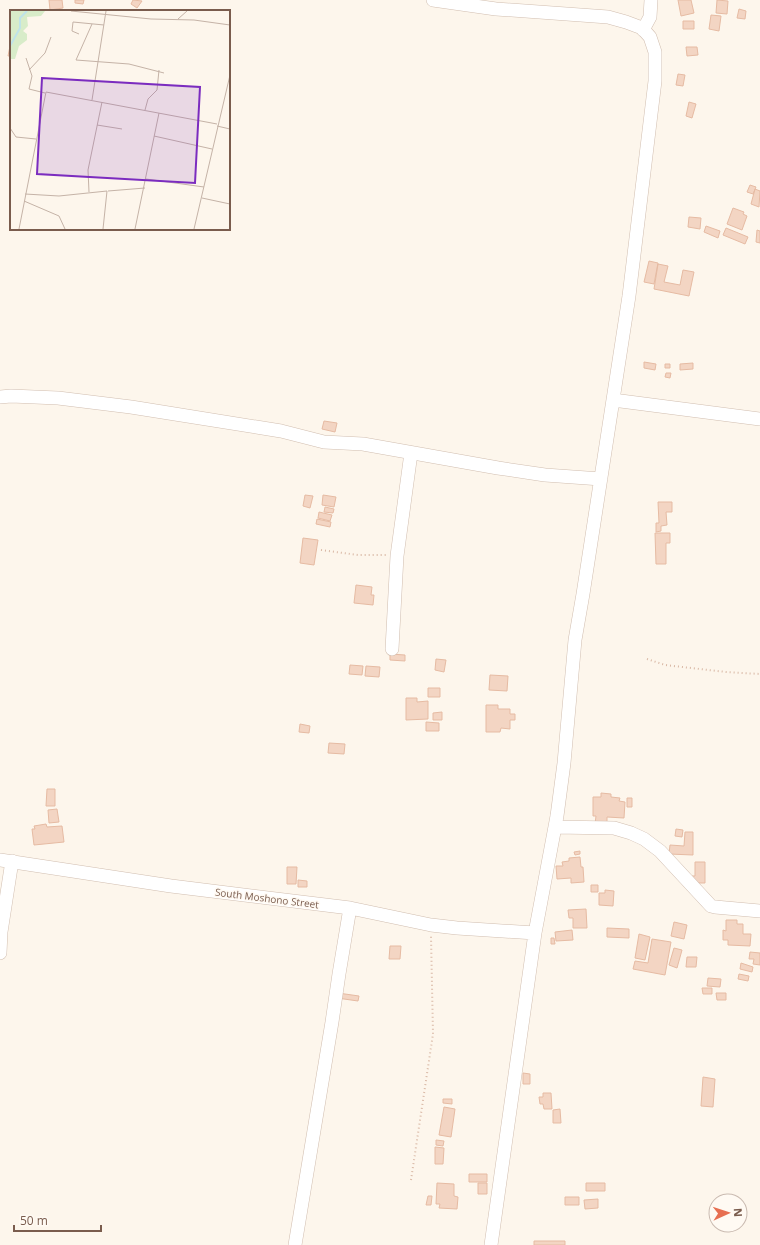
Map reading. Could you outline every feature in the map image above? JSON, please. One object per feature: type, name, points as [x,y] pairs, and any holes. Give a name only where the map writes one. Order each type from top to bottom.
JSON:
[{"type":"street","points":[[433,0],[496,9],[608,18],[626,22],[643,30],[650,37],[653,44],[656,62],[629,296],[614,400],[575,640],[564,763],[555,827],[534,933],[491,1245]]},
{"type":"street","points":[[643,30],[650,17],[651,0]]},
{"type":"street","points":[[0,397],[17,396],[58,398],[131,407],[281,431],[324,442],[363,444],[545,475],[601,479]]},
{"type":"street","points":[[614,400],[760,419]]},
{"type":"street","points":[[392,649],[397,556],[411,453]]},
{"type":"street","points":[[555,827],[614,828],[631,833],[644,839],[660,851],[711,906],[715,908],[760,911]]},
{"type":"street","points":[[0,953],[6,860]]},
{"type":"street","name":"South Moshono Street","points":[[6,860],[171,886],[350,908],[431,925],[534,933]]},
{"type":"street","points":[[295,1245],[350,908]]},
{"type":"path","points":[[321,550],[397,556]]},
{"type":"path","points":[[647,659],[664,665],[760,674]]},
{"type":"path","points":[[411,1180],[433,1034],[431,925]]},
{"type":"building","points":[[49,0],[62,0],[63,8],[50,10]]},
{"type":"building","points":[[75,0],[84,0],[83,4],[75,3]]},
{"type":"building","points":[[133,0],[142,1],[137,8],[131,4]]},
{"type":"building","points":[[678,0],[691,0],[694,13],[681,16]]},
{"type":"building","points":[[717,0],[728,1],[727,14],[716,13]]},
{"type":"building","points":[[739,9],[746,11],[745,19],[737,18]]},
{"type":"building","points":[[711,15],[721,16],[719,31],[709,29]]},
{"type":"building","points":[[683,21],[694,21],[694,29],[683,29]]},
{"type":"building","points":[[686,47],[697,47],[698,55],[687,56]]},
{"type":"building","points":[[678,74],[685,75],[683,86],[676,85]]},
{"type":"building","points":[[689,102],[696,104],[692,118],[686,116]]},
{"type":"building","points":[[750,185],[756,187],[753,194],[747,192]]},
{"type":"building","points":[[755,189],[760,191],[759,207],[751,204]]},
{"type":"building","points":[[733,208],[744,212],[743,214],[747,216],[742,230],[727,224]]},
{"type":"building","points":[[689,217],[701,218],[700,229],[688,227]]},
{"type":"building","points":[[706,226],[720,231],[718,238],[704,232]]},
{"type":"building","points":[[726,228],[748,237],[745,244],[723,235]]},
{"type":"building","points":[[757,230],[760,231],[760,243],[756,242]]},
{"type":"building","points":[[649,261],[658,263],[654,284],[644,282]]},
{"type":"building","points":[[658,264],[668,266],[664,282],[680,285],[683,270],[694,272],[689,296],[654,289]]},
{"type":"building","points":[[644,362],[656,364],[655,370],[644,368]]},
{"type":"building","points":[[693,363],[693,369],[680,370],[680,364]]},
{"type":"building","points":[[665,364],[670,364],[670,368],[665,368]]},
{"type":"building","points":[[666,373],[671,373],[670,378],[665,377]]},
{"type":"building","points":[[324,421],[337,423],[335,432],[322,429]]},
{"type":"building","points":[[305,495],[313,496],[310,508],[303,506]]},
{"type":"building","points":[[323,495],[336,497],[334,507],[322,505]]},
{"type":"building","points":[[658,502],[672,502],[672,512],[666,512],[667,525],[661,526],[661,531],[656,532],[656,523],[659,523]]},
{"type":"building","points":[[325,507],[334,509],[333,513],[324,512]]},
{"type":"building","points":[[319,512],[332,515],[330,521],[318,518]]},
{"type":"building","points":[[317,519],[331,522],[330,527],[316,524]]},
{"type":"building","points":[[655,533],[670,533],[670,543],[666,543],[666,564],[656,564]]},
{"type":"building","points":[[303,538],[318,540],[314,565],[300,563]]},
{"type":"building","points":[[356,585],[372,587],[371,595],[374,595],[373,605],[354,603]]},
{"type":"building","points":[[390,654],[405,655],[405,661],[390,660]]},
{"type":"building","points":[[436,659],[446,660],[444,672],[435,670]]},
{"type":"building","points":[[350,665],[363,666],[362,675],[349,674]]},
{"type":"building","points":[[366,666],[380,667],[379,677],[365,676]]},
{"type":"building","points":[[490,675],[508,676],[507,691],[489,690]]},
{"type":"building","points":[[428,688],[440,688],[440,697],[428,697]]},
{"type":"building","points":[[406,698],[417,698],[417,702],[428,701],[428,719],[406,720]]},
{"type":"building","points":[[486,705],[498,705],[498,709],[510,709],[510,714],[515,714],[515,720],[510,720],[510,729],[501,728],[500,732],[486,732]]},
{"type":"building","points":[[442,712],[442,720],[433,720],[433,713]]},
{"type":"building","points":[[426,722],[439,723],[439,731],[426,731]]},
{"type":"building","points":[[300,724],[310,726],[309,733],[299,732]]},
{"type":"building","points":[[329,743],[345,744],[344,754],[328,753]]},
{"type":"building","points":[[47,789],[55,789],[55,806],[46,806]]},
{"type":"building","points":[[601,793],[611,794],[611,797],[620,798],[619,801],[625,802],[624,818],[607,817],[607,824],[595,824],[596,816],[593,816],[593,797],[601,797]]},
{"type":"building","points":[[627,798],[632,798],[632,807],[627,807]]},
{"type":"building","points":[[57,809],[59,822],[49,823],[48,810]]},
{"type":"building","points":[[46,824],[47,827],[62,826],[64,842],[34,845],[32,829],[35,829],[34,826]]},
{"type":"building","points":[[676,829],[683,830],[682,837],[675,836]]},
{"type":"building","points":[[685,832],[693,832],[693,855],[669,854],[670,845],[684,846]]},
{"type":"building","points":[[580,851],[580,854],[575,855],[574,852]]},
{"type":"building","points":[[580,857],[581,867],[583,867],[584,882],[571,883],[571,878],[557,879],[556,866],[563,866],[562,862],[569,861],[569,858]]},
{"type":"building","points":[[695,862],[705,862],[705,883],[695,883],[691,876],[695,876]]},
{"type":"building","points":[[287,867],[297,867],[296,884],[287,884]]},
{"type":"building","points":[[298,880],[307,881],[307,887],[298,887]]},
{"type":"building","points":[[591,885],[598,885],[598,892],[591,892]]},
{"type":"building","points":[[605,890],[614,891],[613,906],[599,905],[599,893],[605,893]]},
{"type":"building","points":[[586,909],[587,928],[573,928],[573,918],[569,918],[568,910]]},
{"type":"building","points":[[726,920],[737,920],[737,924],[743,924],[743,934],[751,934],[750,946],[728,945],[728,940],[723,940],[723,930],[726,931]]},
{"type":"building","points":[[674,922],[687,925],[684,939],[671,936]]},
{"type":"building","points":[[607,928],[629,929],[629,938],[607,937]]},
{"type":"building","points":[[572,930],[573,940],[556,941],[555,932]]},
{"type":"building","points":[[639,934],[650,937],[645,960],[635,958]]},
{"type":"building","points":[[551,938],[554,938],[555,944],[551,944]]},
{"type":"building","points":[[652,939],[671,942],[665,975],[633,969],[635,961],[648,963]]},
{"type":"building","points":[[390,946],[401,946],[400,959],[389,959]]},
{"type":"building","points":[[674,948],[682,950],[677,968],[669,965]]},
{"type":"building","points":[[750,952],[760,953],[760,965],[753,964],[754,959],[749,959]]},
{"type":"building","points":[[687,957],[697,957],[696,967],[686,967]]},
{"type":"building","points":[[741,963],[753,967],[752,972],[740,969]]},
{"type":"building","points":[[739,974],[749,976],[748,981],[738,979]]},
{"type":"building","points":[[708,978],[721,979],[720,987],[707,986]]},
{"type":"building","points":[[702,988],[712,988],[712,994],[703,994]]},
{"type":"building","points":[[338,993],[359,996],[358,1001],[337,998]]},
{"type":"building","points":[[716,993],[726,993],[726,1000],[717,1000]]},
{"type":"building","points":[[523,1073],[530,1074],[530,1084],[523,1084]]},
{"type":"building","points":[[703,1077],[715,1079],[713,1107],[701,1106]]},
{"type":"building","points":[[543,1093],[551,1093],[552,1109],[544,1109],[543,1104],[540,1104],[539,1097],[543,1097]]},
{"type":"building","points":[[443,1099],[452,1099],[452,1104],[443,1103]]},
{"type":"building","points":[[444,1107],[455,1109],[451,1137],[439,1135]]},
{"type":"building","points":[[560,1109],[561,1123],[553,1123],[553,1110]]},
{"type":"building","points":[[436,1140],[444,1141],[443,1146],[436,1145]]},
{"type":"building","points":[[435,1147],[444,1148],[443,1164],[435,1164]]},
{"type":"building","points":[[469,1174],[487,1174],[487,1182],[469,1182]]},
{"type":"building","points":[[437,1183],[454,1184],[454,1196],[458,1197],[457,1209],[439,1208],[440,1204],[436,1204]]},
{"type":"building","points":[[478,1183],[487,1183],[487,1194],[478,1194]]},
{"type":"building","points":[[586,1183],[605,1183],[605,1191],[586,1191]]},
{"type":"building","points":[[428,1196],[432,1196],[431,1205],[426,1205]]},
{"type":"building","points":[[565,1197],[579,1197],[579,1205],[565,1205]]},
{"type":"building","points":[[598,1199],[598,1208],[585,1209],[584,1200]]},
{"type":"building","points":[[534,1241],[565,1241],[565,1245],[534,1245]]}]
